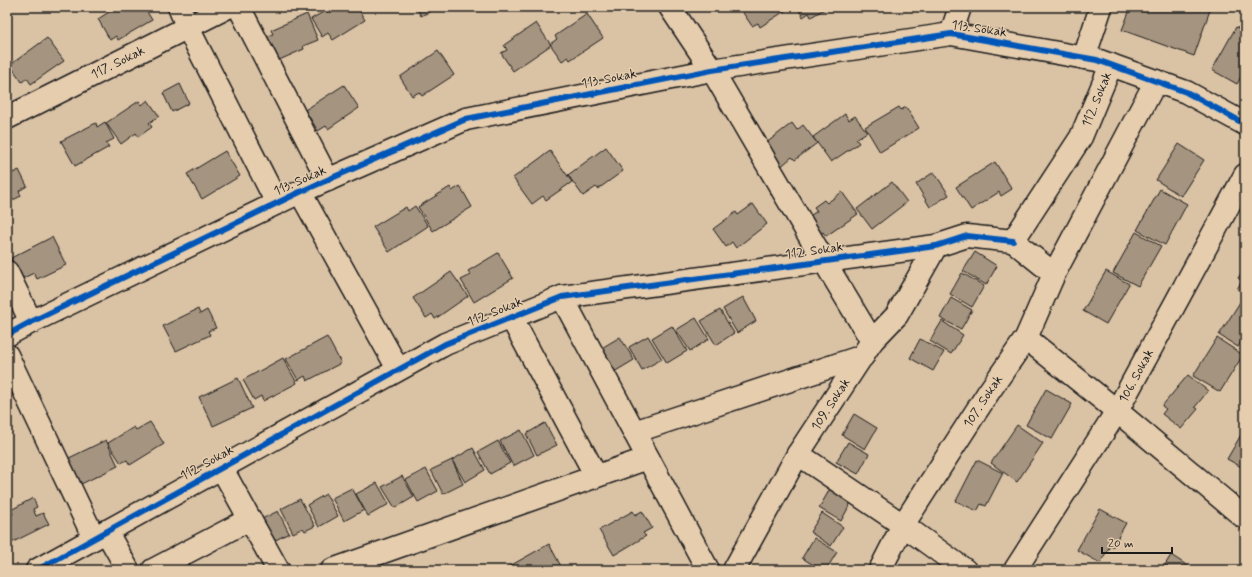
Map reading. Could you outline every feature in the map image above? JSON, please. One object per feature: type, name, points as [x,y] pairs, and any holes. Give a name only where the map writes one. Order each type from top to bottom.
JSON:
[{"type":"street","name":"117. Sokak","points":[[7,118],[183,17],[228,7]]},
{"type":"street","points":[[239,7],[328,180]]},
{"type":"street","points":[[634,432],[868,349],[824,261],[712,70],[670,7]]},
{"type":"street","points":[[951,34],[960,7]]},
{"type":"street","points":[[1084,58],[1101,7]]},
{"type":"street","points":[[183,17],[277,203]]},
{"type":"street","name":"113. Sokak","points":[[7,335],[300,192],[466,119],[712,70],[951,34],[1097,60],[1186,92],[1245,124]]},
{"type":"street","name":"112. Sokak","points":[[37,570],[445,344],[562,297],[936,246],[967,236],[1014,241],[1081,137],[1111,65]]},
{"type":"street","name":"107. Sokak","points":[[880,570],[904,525],[988,393],[1026,338],[1054,274],[1156,81]]},
{"type":"street","name":"106. Sokak","points":[[1015,570],[1117,411],[1245,175]]},
{"type":"street","points":[[300,192],[398,369]]},
{"type":"street","points":[[1014,241],[1054,274]]},
{"type":"street","name":"109. Sokak","points":[[734,570],[798,454],[868,349],[897,315],[936,246]]},
{"type":"street","points":[[7,272],[31,322]]},
{"type":"street","points":[[562,297],[708,570]]},
{"type":"street","points":[[511,317],[596,476]]},
{"type":"street","points":[[1026,338],[1117,411],[1245,518]]},
{"type":"street","points":[[7,355],[100,534],[128,570]]},
{"type":"street","points":[[798,454],[904,525],[965,570]]},
{"type":"street","points":[[332,570],[648,458]]},
{"type":"street","points":[[221,467],[278,570]]},
{"type":"street","points":[[153,570],[250,519]]},
{"type":"building","points":[[117,7],[144,7],[152,20],[118,40],[116,36],[110,40],[98,19]]},
{"type":"building","points":[[332,7],[357,7],[365,20],[333,40],[328,33],[322,37],[311,19]]},
{"type":"building","points":[[416,7],[439,7],[421,16]]},
{"type":"building","points":[[739,7],[791,7],[760,27],[758,23],[752,26]]},
{"type":"building","points":[[797,7],[828,7],[811,17],[809,13],[803,17]]},
{"type":"building","points":[[1131,7],[1145,12],[1147,7],[1202,7],[1210,10],[1194,56],[1122,30]]},
{"type":"building","points":[[307,14],[318,40],[303,46],[304,49],[277,61],[266,37],[273,34],[271,30]]},
{"type":"building","points":[[587,14],[603,38],[570,60],[568,57],[562,61],[550,44],[557,39],[555,36]]},
{"type":"building","points":[[536,23],[551,45],[513,71],[501,53],[507,50],[504,45]]},
{"type":"building","points":[[1236,27],[1245,31],[1245,70],[1237,84],[1212,70]]},
{"type":"building","points":[[47,38],[64,61],[31,84],[27,78],[22,82],[10,65]]},
{"type":"building","points":[[438,51],[454,75],[422,96],[419,92],[412,96],[400,77]]},
{"type":"building","points":[[180,84],[189,103],[172,112],[163,93]]},
{"type":"building","points":[[344,85],[359,108],[328,129],[326,126],[318,131],[305,110]]},
{"type":"building","points":[[148,100],[159,116],[149,123],[152,127],[138,137],[136,133],[121,144],[106,123],[139,101],[142,105]]},
{"type":"building","points":[[899,107],[901,110],[906,107],[919,128],[880,152],[865,127]]},
{"type":"building","points":[[845,114],[849,120],[855,116],[867,132],[856,139],[859,143],[831,162],[813,137]]},
{"type":"building","points":[[105,122],[114,139],[106,143],[109,147],[75,166],[61,141],[96,123],[97,127]]},
{"type":"building","points":[[792,123],[797,130],[803,125],[817,143],[795,160],[792,157],[778,169],[761,147]]},
{"type":"building","points":[[1179,144],[1204,160],[1181,196],[1156,180]]},
{"type":"building","points":[[606,147],[623,171],[598,189],[596,187],[583,196],[568,175]]},
{"type":"building","points":[[225,151],[240,176],[202,199],[187,174]]},
{"type":"building","points":[[550,151],[572,182],[546,200],[543,196],[532,204],[513,178]]},
{"type":"building","points":[[995,162],[1012,189],[1001,196],[999,192],[971,210],[956,187]]},
{"type":"building","points":[[11,169],[13,173],[19,170],[27,186],[19,191],[21,196],[7,203],[7,172]]},
{"type":"building","points":[[934,172],[949,195],[930,207],[916,184]]},
{"type":"building","points":[[892,182],[907,202],[872,229],[857,209]]},
{"type":"building","points":[[460,186],[472,207],[433,231],[418,207],[450,187],[452,191]]},
{"type":"building","points":[[1160,189],[1187,204],[1165,245],[1137,230]]},
{"type":"building","points":[[842,192],[858,214],[826,236],[823,232],[816,237],[804,220],[817,211],[814,207],[824,200],[827,203]]},
{"type":"building","points":[[753,204],[767,224],[736,248],[732,242],[726,247],[713,229],[736,212],[738,215]]},
{"type":"building","points":[[415,206],[428,226],[389,252],[373,227],[406,207],[408,211]]},
{"type":"building","points":[[1136,232],[1161,246],[1138,286],[1113,273]]},
{"type":"building","points":[[52,237],[66,265],[37,279],[34,273],[21,279],[11,258]]},
{"type":"building","points":[[975,252],[997,266],[986,285],[963,271]]},
{"type":"building","points":[[498,253],[513,278],[474,302],[461,280],[471,275],[468,271]]},
{"type":"building","points":[[1245,268],[1245,294],[1237,289],[1242,281],[1238,278]]},
{"type":"building","points":[[1106,271],[1129,284],[1106,324],[1083,311]]},
{"type":"building","points":[[451,272],[468,296],[435,319],[432,314],[426,318],[413,298]]},
{"type":"building","points":[[962,273],[984,286],[972,307],[950,294]]},
{"type":"building","points":[[1244,296],[1245,340],[1243,339],[1238,347],[1219,335]]},
{"type":"building","points":[[743,297],[756,321],[737,333],[723,309]]},
{"type":"building","points":[[951,298],[972,310],[961,329],[940,318]]},
{"type":"building","points":[[198,309],[200,314],[207,310],[216,328],[208,331],[210,335],[176,351],[163,326]]},
{"type":"building","points":[[720,310],[734,333],[716,345],[701,321]]},
{"type":"building","points":[[696,318],[709,339],[690,351],[676,330]]},
{"type":"building","points":[[942,321],[963,335],[951,354],[930,341]]},
{"type":"building","points":[[672,326],[687,351],[667,363],[652,338]]},
{"type":"building","points":[[648,336],[662,359],[642,370],[629,347]]},
{"type":"building","points":[[327,337],[341,363],[307,381],[305,376],[298,380],[286,359]]},
{"type":"building","points":[[620,337],[634,360],[614,372],[600,349]]},
{"type":"building","points":[[1217,338],[1243,355],[1220,392],[1193,376]]},
{"type":"building","points":[[920,339],[944,352],[933,371],[910,358]]},
{"type":"building","points":[[283,358],[297,383],[263,401],[261,396],[254,400],[243,380]]},
{"type":"building","points":[[1188,375],[1208,391],[1195,407],[1198,409],[1181,429],[1162,414],[1166,409],[1162,406]]},
{"type":"building","points":[[238,378],[252,408],[213,426],[199,397]]},
{"type":"building","points":[[1046,389],[1072,404],[1052,439],[1026,425]]},
{"type":"building","points":[[854,414],[877,428],[865,449],[842,435]]},
{"type":"building","points":[[150,422],[164,444],[130,465],[127,460],[121,463],[108,443],[134,427],[136,430]]},
{"type":"building","points":[[545,423],[557,445],[537,455],[526,434]]},
{"type":"building","points":[[1017,425],[1043,443],[1017,482],[991,463]]},
{"type":"building","points":[[1245,428],[1245,469],[1227,459]]},
{"type":"building","points":[[521,430],[534,455],[513,466],[500,441]]},
{"type":"building","points":[[106,440],[118,466],[77,486],[65,460]]},
{"type":"building","points":[[498,441],[510,463],[490,474],[478,452]]},
{"type":"building","points":[[848,442],[869,454],[858,474],[836,462]]},
{"type":"building","points":[[473,448],[485,470],[465,482],[452,460]]},
{"type":"building","points":[[452,460],[463,484],[443,494],[431,470]]},
{"type":"building","points":[[977,460],[1003,473],[986,506],[981,504],[977,511],[956,501]]},
{"type":"building","points":[[426,469],[438,491],[418,502],[406,480]]},
{"type":"building","points":[[402,476],[414,497],[395,508],[382,487]]},
{"type":"building","points":[[377,483],[389,504],[368,516],[356,494]]},
{"type":"building","points":[[352,488],[364,510],[344,521],[332,498]]},
{"type":"building","points":[[830,489],[852,501],[841,521],[819,508]]},
{"type":"building","points":[[326,494],[338,516],[319,527],[307,505]]},
{"type":"building","points":[[33,498],[37,507],[33,509],[36,516],[43,513],[49,524],[9,544],[7,540],[7,517],[13,514],[11,510]]},
{"type":"building","points":[[300,499],[315,526],[305,531],[303,528],[293,533],[281,509]]},
{"type":"building","points":[[1100,509],[1126,523],[1112,548],[1110,546],[1100,563],[1077,550]]},
{"type":"building","points":[[278,511],[289,533],[270,543],[258,521]]},
{"type":"building","points":[[633,511],[635,515],[642,511],[652,528],[643,533],[646,536],[614,555],[599,530]]},
{"type":"building","points":[[822,513],[843,527],[831,546],[810,532]]},
{"type":"building","points":[[814,538],[837,552],[826,570],[822,570],[802,558]]},
{"type":"building","points":[[549,544],[563,570],[510,570],[508,567]]},
{"type":"building","points":[[1171,555],[1194,570],[1162,570]]},
{"type":"cycle path","points":[[7,335],[300,192],[466,119],[712,70],[951,34],[1097,60],[1186,92],[1245,124]]},
{"type":"cycle path","points":[[37,570],[445,344],[562,297],[936,246],[967,236],[1013,241]]}]
